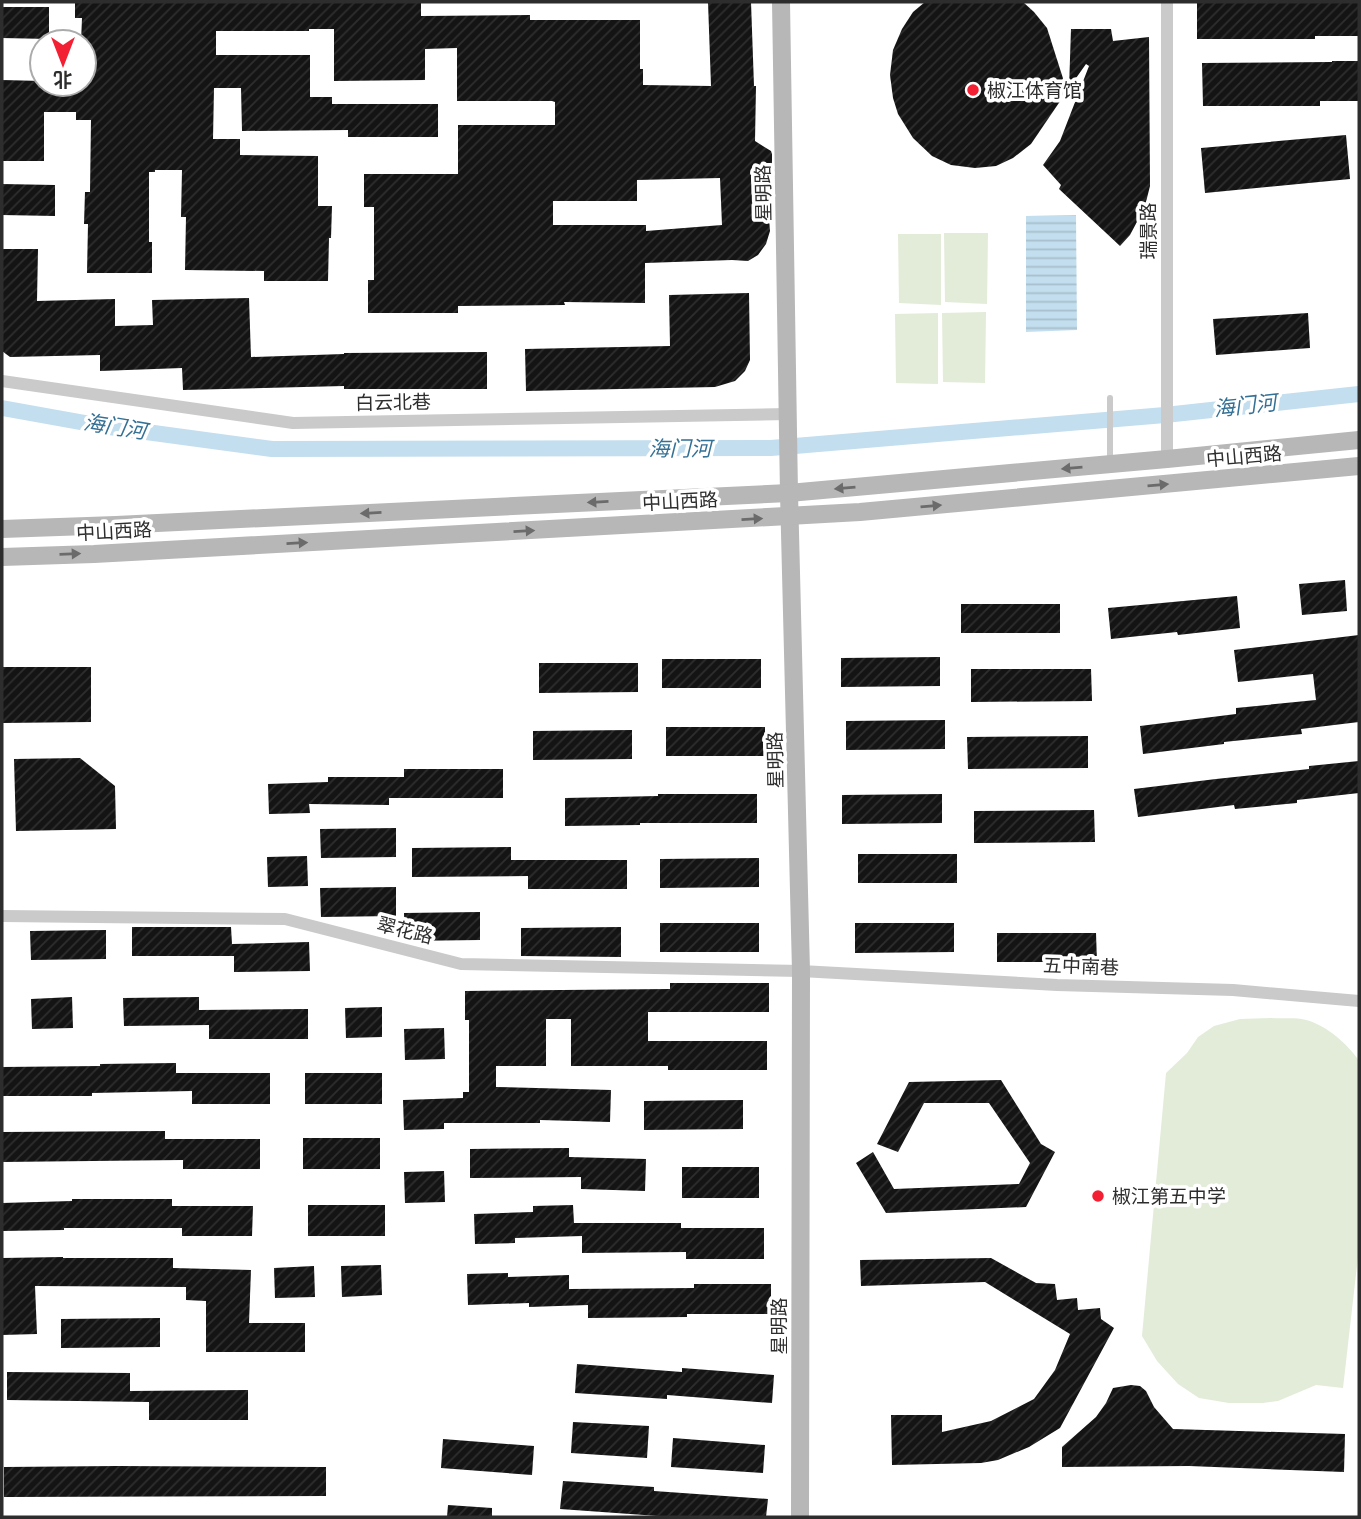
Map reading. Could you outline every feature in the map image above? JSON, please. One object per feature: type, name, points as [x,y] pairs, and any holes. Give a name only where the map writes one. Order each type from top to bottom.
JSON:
[{"type":"main road","name":"星明路","points":[[780,2],[801,971],[800,1517]]},
{"type":"main road","name":"中山西路","points":[[2,529],[116,526],[789,487],[1110,464],[1359,440]]},
{"type":"main road","name":"中山西路","points":[[2,557],[790,517],[1359,466]]},
{"type":"street","name":"瑞景路","points":[[1167,2],[1167,459]]},
{"type":"street","name":"白云北巷","points":[[2,381],[293,424],[788,414]]},
{"type":"street","name":"翠花路","points":[[2,916],[285,919],[461,964],[801,971]]},
{"type":"street","name":"五中南巷","points":[[801,971],[1057,985],[1233,990],[1359,1001]]},
{"type":"lane","points":[[1110,398],[1110,464]]},
{"type":"green space","points":[[944,233],[988,233],[987,304],[945,302]]},
{"type":"green space","points":[[898,234],[941,234],[941,305],[899,303]]},
{"type":"green space","points":[[986,312],[985,383],[943,382],[942,313]]},
{"type":"green space","points":[[938,313],[938,384],[896,383],[895,314]]},
{"type":"green space","points":[[1240,1019],[1302,1019],[1321,1026],[1343,1042],[1359,1061],[1359,1248],[1343,1388],[1316,1385],[1278,1401],[1229,1403],[1199,1398],[1178,1384],[1157,1361],[1142,1336],[1166,1073],[1187,1053],[1198,1037],[1214,1026]]},
{"type":"water","points":[[1076,215],[1077,330],[1026,332],[1026,216]]},
{"type":"building","points":[[75,2],[421,2],[421,16],[530,15],[530,20],[640,20],[640,69],[643,69],[643,85],[711,86],[708,2],[751,2],[756,86],[755,141],[772,154],[772,171],[753,180],[763,197],[769,218],[770,231],[766,244],[758,255],[748,261],[645,263],[645,303],[564,302],[565,305],[458,306],[458,313],[368,313],[368,280],[374,280],[374,207],[364,207],[364,174],[458,174],[458,125],[555,125],[555,102],[457,101],[457,48],[425,49],[425,80],[334,81],[334,29],[216,31],[216,55],[310,55],[310,97],[332,97],[332,104],[438,104],[438,137],[348,137],[348,130],[242,131],[241,88],[214,88],[213,139],[240,139],[240,155],[318,156],[318,206],[332,206],[328,281],[264,281],[264,271],[185,270],[186,217],[181,217],[182,170],[149,172],[152,273],[87,273],[88,224],[84,224],[85,192],[90,192],[91,120],[76,120],[76,112],[44,112],[44,161],[2,161],[2,80],[28,81],[28,98],[98,98],[98,28],[82,28],[82,18],[75,18]],"holes":[[[720,178],[722,225],[646,231],[646,225],[553,225],[553,201],[637,201],[637,180]]]},
{"type":"building","name":"椒江体育馆","points":[[925,2],[1023,2],[1047,28],[1067,91],[1031,144],[1013,158],[996,166],[975,168],[951,165],[932,156],[913,138],[898,114],[890,75],[893,50],[913,12]]},
{"type":"building","points":[[1197,2],[1359,2],[1359,36],[1315,36],[1315,39],[1197,39]]},
{"type":"building","points":[[2,7],[49,7],[49,28],[28,28],[28,39],[2,38]]},
{"type":"building","points":[[1071,29],[1111,29],[1113,41],[1149,37],[1150,186],[1139,218],[1120,246],[1059,189],[1061,185],[1043,165],[1060,141],[1089,66],[1086,64],[1069,88]]},
{"type":"building","points":[[1359,61],[1359,101],[1320,101],[1320,106],[1203,106],[1202,63]]},
{"type":"building","points":[[1346,135],[1350,179],[1205,193],[1201,148]]},
{"type":"building","points":[[2,184],[55,185],[55,216],[2,215]]},
{"type":"building","points":[[2,249],[38,249],[37,301],[115,299],[115,326],[153,325],[152,300],[249,298],[251,357],[487,352],[487,389],[344,389],[344,386],[183,390],[182,368],[100,371],[100,355],[10,357],[2,351]]},
{"type":"building","points":[[749,293],[750,360],[745,371],[735,381],[715,387],[526,391],[525,349],[670,346],[669,295]]},
{"type":"building","points":[[1308,313],[1310,348],[1216,355],[1213,319]]},
{"type":"building","points":[[1345,580],[1347,611],[1302,615],[1299,584]]},
{"type":"building","points":[[1237,596],[1240,628],[1111,639],[1108,608]]},
{"type":"building","points":[[961,604],[1060,604],[1060,633],[961,633]]},
{"type":"building","points":[[1359,635],[1359,722],[1301,729],[1302,734],[1143,754],[1140,726],[1236,714],[1236,708],[1316,700],[1313,674],[1238,682],[1234,650]]},
{"type":"building","points":[[940,657],[940,686],[841,687],[841,658]]},
{"type":"building","points":[[662,659],[761,659],[761,688],[662,688]]},
{"type":"building","points":[[539,663],[638,663],[638,692],[539,693]]},
{"type":"building","points":[[2,667],[91,667],[91,722],[2,723]]},
{"type":"building","points":[[971,669],[1091,669],[1092,701],[971,702]]},
{"type":"building","points":[[945,720],[945,749],[846,750],[846,721]]},
{"type":"building","points":[[666,727],[765,727],[765,756],[666,756]]},
{"type":"building","points":[[632,730],[632,759],[533,760],[533,731]]},
{"type":"building","points":[[1088,736],[1088,768],[968,769],[967,737]]},
{"type":"building","points":[[80,758],[115,786],[116,829],[16,831],[14,759]]},
{"type":"building","points":[[1359,761],[1359,793],[1297,800],[1297,803],[1235,809],[1234,805],[1138,817],[1134,789]]},
{"type":"building","points":[[404,769],[503,769],[503,798],[389,798],[389,805],[309,804],[310,813],[269,814],[268,784],[328,782],[328,777],[404,777]]},
{"type":"building","points":[[757,794],[757,823],[565,826],[565,798]]},
{"type":"building","points":[[942,794],[942,823],[842,824],[842,795]]},
{"type":"building","points":[[1094,810],[1095,842],[974,843],[974,811]]},
{"type":"building","points":[[396,828],[396,857],[321,858],[320,829]]},
{"type":"building","points":[[511,847],[511,860],[627,860],[627,889],[528,889],[528,876],[412,877],[412,848]]},
{"type":"building","points":[[858,854],[957,854],[957,883],[858,883]]},
{"type":"building","points":[[307,856],[308,886],[268,887],[267,857]]},
{"type":"building","points":[[759,858],[759,887],[660,888],[660,859]]},
{"type":"building","points":[[396,887],[396,916],[321,917],[320,888]]},
{"type":"building","points":[[480,912],[480,940],[405,941],[404,913]]},
{"type":"building","points":[[660,923],[759,923],[759,952],[660,952]]},
{"type":"building","points":[[855,923],[954,923],[954,952],[855,953]]},
{"type":"building","points":[[132,927],[231,927],[232,944],[309,942],[310,971],[234,972],[234,956],[132,956]]},
{"type":"building","points":[[621,927],[621,957],[521,956],[521,928]]},
{"type":"building","points":[[106,930],[106,959],[31,960],[30,931]]},
{"type":"building","points":[[997,933],[1096,933],[1097,962],[997,962]]},
{"type":"building","points":[[670,983],[769,983],[769,1012],[648,1012],[648,1041],[767,1041],[767,1070],[571,1066],[571,1019],[546,1019],[546,1066],[496,1066],[496,1087],[611,1090],[610,1122],[540,1120],[540,1123],[444,1123],[444,1129],[404,1130],[403,1100],[463,1098],[463,1092],[469,1092],[469,1020],[465,1020],[465,991],[670,989]]},
{"type":"building","points":[[72,997],[73,1028],[32,1029],[31,999]]},
{"type":"building","points":[[199,997],[199,1010],[308,1009],[308,1039],[209,1039],[209,1025],[124,1026],[123,998]]},
{"type":"building","points":[[382,1007],[382,1037],[346,1038],[345,1008]]},
{"type":"building","points":[[444,1028],[445,1059],[405,1060],[404,1029]]},
{"type":"building","points":[[176,1063],[176,1073],[270,1073],[270,1104],[192,1104],[192,1091],[92,1093],[92,1096],[2,1096],[2,1067]]},
{"type":"building","points":[[305,1073],[382,1073],[382,1104],[305,1104]]},
{"type":"building","points":[[1001,1080],[1041,1144],[1055,1152],[1026,1207],[886,1213],[856,1163],[873,1152],[894,1189],[1019,1184],[1030,1163],[989,1103],[924,1103],[898,1152],[877,1144],[909,1082]]},
{"type":"building","points":[[743,1100],[743,1129],[644,1130],[644,1101]]},
{"type":"building","points":[[165,1131],[165,1139],[260,1139],[260,1169],[183,1169],[183,1160],[2,1162],[2,1132]]},
{"type":"building","points":[[303,1138],[380,1138],[380,1169],[303,1169]]},
{"type":"building","points":[[569,1148],[569,1157],[646,1159],[645,1191],[581,1189],[581,1177],[470,1178],[470,1149]]},
{"type":"building","points":[[682,1167],[759,1167],[759,1198],[682,1198]]},
{"type":"building","points":[[444,1171],[445,1202],[405,1203],[404,1172]]},
{"type":"building","points":[[72,1199],[172,1199],[172,1206],[253,1206],[252,1236],[182,1236],[182,1228],[2,1231],[2,1203]]},
{"type":"building","points":[[308,1205],[385,1205],[385,1236],[308,1236]]},
{"type":"building","points":[[573,1205],[574,1223],[681,1223],[681,1228],[764,1228],[764,1259],[686,1259],[686,1252],[582,1253],[582,1236],[515,1238],[515,1243],[475,1244],[474,1214],[533,1212],[533,1206]]},
{"type":"building","points":[[2,1258],[173,1258],[173,1268],[251,1270],[249,1323],[305,1323],[305,1352],[206,1352],[206,1301],[186,1300],[186,1287],[35,1286],[37,1334],[2,1335]]},
{"type":"building","points":[[991,1258],[1036,1283],[1055,1284],[1057,1300],[1077,1298],[1078,1310],[1100,1308],[1101,1319],[1114,1328],[1060,1428],[1029,1447],[998,1460],[981,1463],[892,1465],[891,1415],[942,1415],[942,1432],[991,1421],[1034,1399],[1055,1370],[1070,1334],[985,1282],[861,1286],[860,1260]]},
{"type":"building","points":[[381,1265],[382,1295],[342,1297],[341,1266]]},
{"type":"building","points":[[314,1266],[315,1297],[275,1298],[274,1268]]},
{"type":"building","points":[[508,1273],[508,1277],[569,1275],[569,1289],[771,1284],[771,1314],[588,1318],[588,1305],[468,1305],[467,1274]]},
{"type":"building","points":[[160,1318],[160,1347],[61,1348],[61,1319]]},
{"type":"building","points":[[577,1364],[682,1372],[682,1368],[774,1375],[772,1403],[667,1395],[667,1399],[575,1393]]},
{"type":"building","points":[[7,1372],[130,1373],[130,1391],[248,1390],[248,1420],[149,1420],[149,1402],[7,1400]]},
{"type":"building","points":[[1140,1386],[1146,1391],[1154,1407],[1173,1429],[1345,1434],[1344,1472],[1189,1466],[1062,1467],[1062,1447],[1096,1417],[1113,1388]]},
{"type":"building","points":[[573,1422],[649,1426],[647,1458],[571,1453]]},
{"type":"building","points":[[673,1438],[765,1445],[763,1473],[671,1467]]},
{"type":"building","points":[[443,1439],[534,1446],[532,1475],[441,1468]]},
{"type":"building","points":[[4,1467],[326,1467],[326,1496],[4,1497]]},
{"type":"building","points":[[563,1481],[768,1499],[766,1517],[672,1517],[560,1509]]},
{"type":"building","points":[[448,1505],[492,1508],[492,1517],[447,1517]]},
{"type":"waterway","name":"海门河","points":[[2,408],[102,426],[272,449],[771,448],[1165,415],[1359,394]]},
{"type":"place","name":"椒江体育馆","points":[[973,90]]},
{"type":"place","name":"椒江第五中学","points":[[1098,1196]]}]
